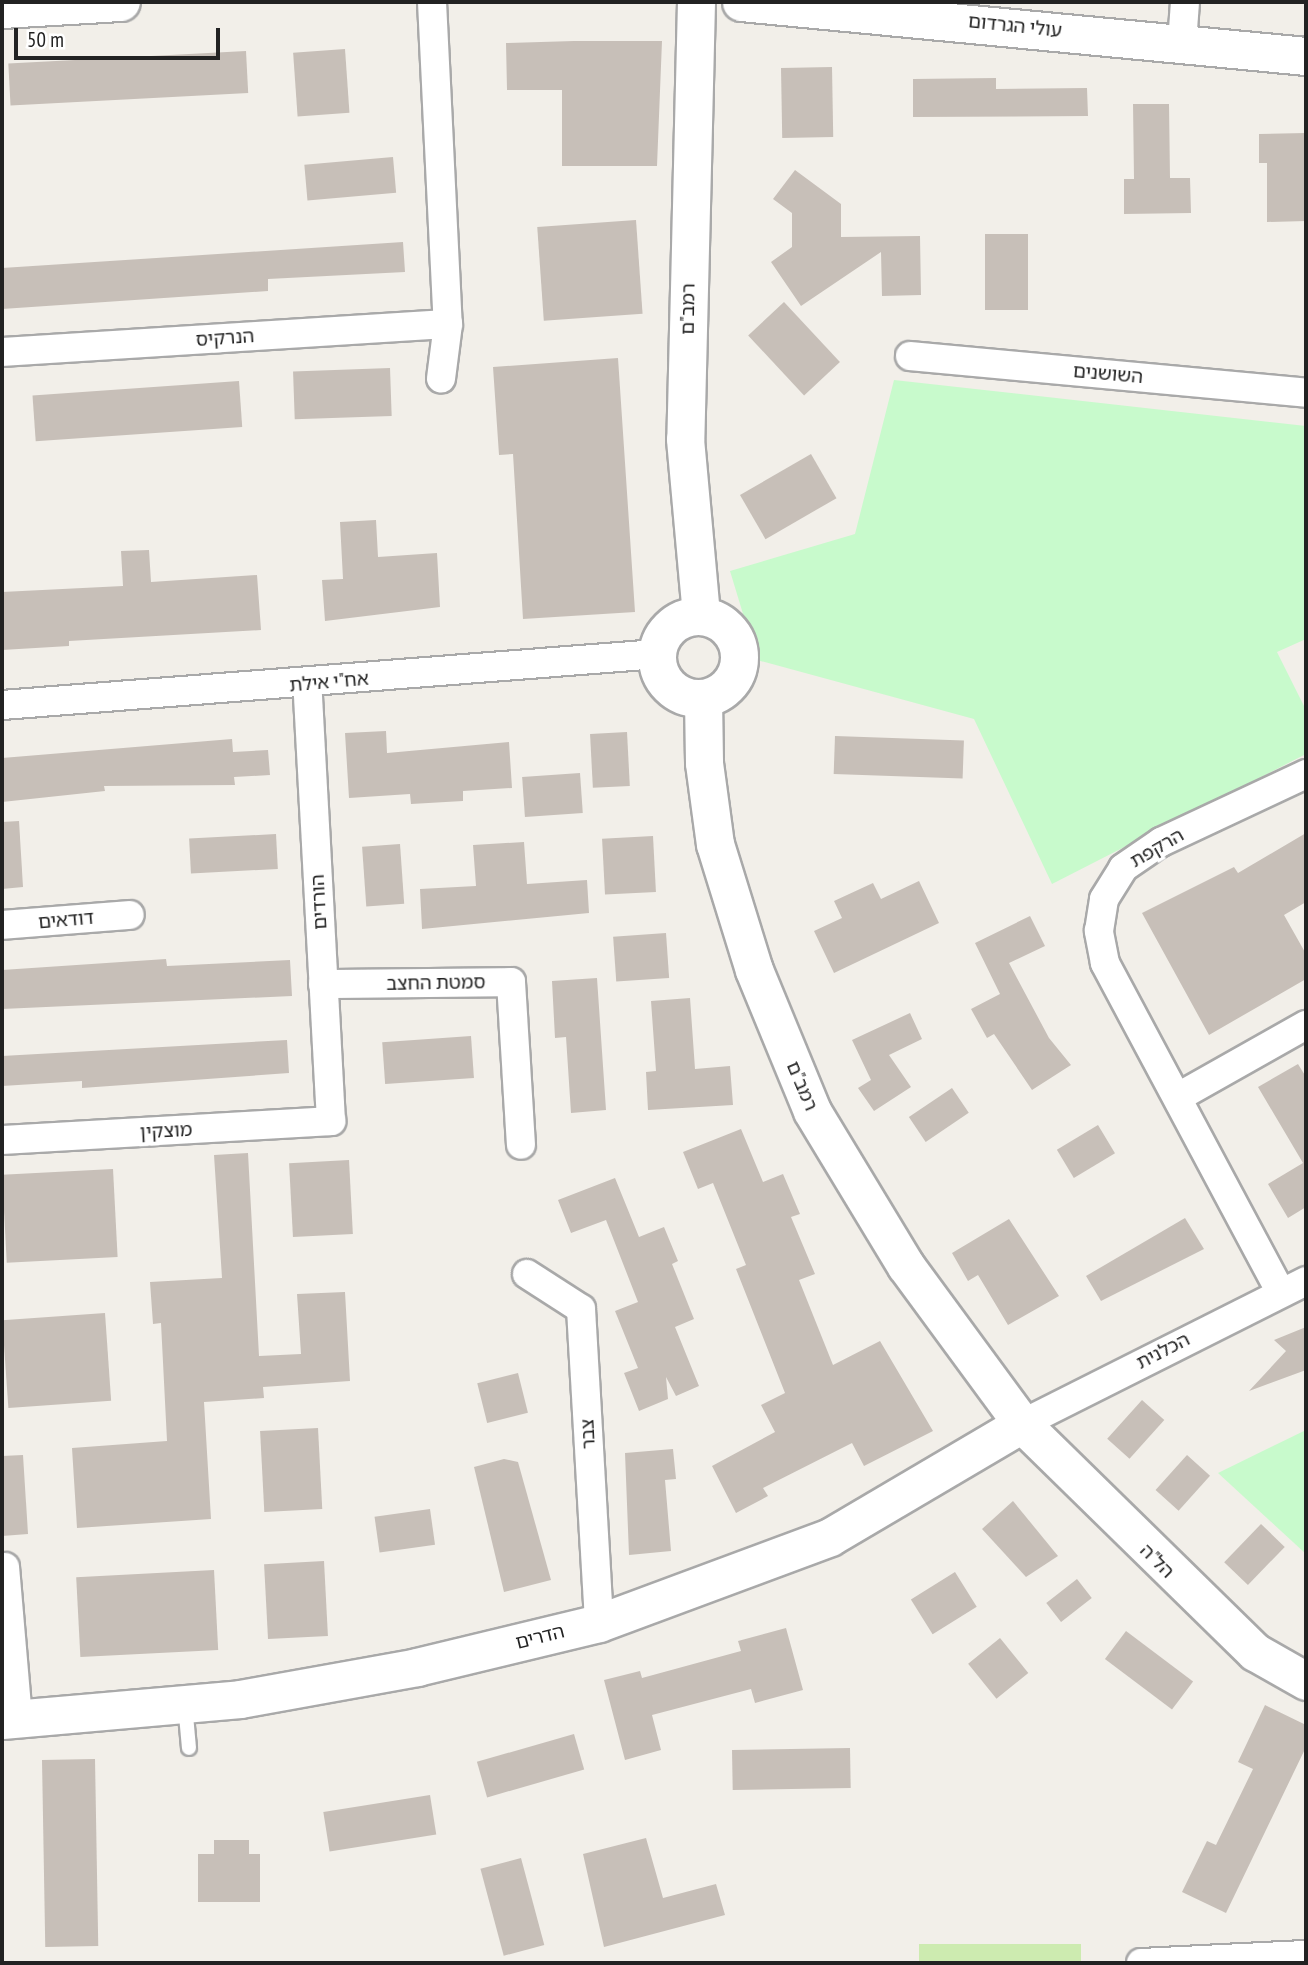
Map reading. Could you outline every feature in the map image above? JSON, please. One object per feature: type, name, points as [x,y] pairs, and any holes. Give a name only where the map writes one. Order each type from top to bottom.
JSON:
[{"type":"street","points":[[2,9],[121,2]]},
{"type":"street","points":[[432,2],[447,324],[441,379]]},
{"type":"street","name":"רמב\"ם","points":[[696,2],[685,439],[701,615]]},
{"type":"street","name":"עולי הגרדום","points":[[741,2],[848,5],[1306,56]]},
{"type":"street","points":[[1182,43],[1185,2]]},
{"type":"street","name":"הנרקיס","points":[[2,352],[447,324]]},
{"type":"street","name":"השושנים","points":[[910,356],[1306,393]]},
{"type":"street","points":[[701,615],[730,631],[739,659],[728,685],[703,698],[674,691],[658,668],[657,653],[674,623],[701,615]]},
{"type":"street","name":"אח\"י אילת","points":[[2,705],[307,684],[657,653]]},
{"type":"street","name":"הורדים","points":[[307,684],[331,1121]]},
{"type":"street","name":"רמב\"ם","points":[[703,698],[704,763],[715,844],[754,970],[812,1111],[906,1266],[1022,1423]]},
{"type":"street","name":"הרקפת","points":[[1293,1286],[1105,963],[1099,931],[1104,899],[1123,868],[1161,842],[1306,774]]},
{"type":"street","name":"דודאים","points":[[2,925],[130,915]]},
{"type":"street","name":"סמטת החצב","points":[[323,984],[511,982],[521,1145]]},
{"type":"street","points":[[1180,1096],[1306,1025]]},
{"type":"street","name":"מוצקין","points":[[2,1140],[331,1121]]},
{"type":"street","name":"צבר","points":[[527,1274],[581,1309],[599,1623]]},
{"type":"street","name":"הכלנית","points":[[1022,1423],[1293,1286]]},
{"type":"street","name":"הדרים","points":[[5,1566],[10,1719],[185,1704],[417,1667],[599,1623],[830,1537],[1022,1423]]},
{"type":"street","name":"הל\"ה","points":[[1022,1423],[1255,1652],[1306,1682]]},
{"type":"street","points":[[1141,1963],[1306,1955]]},
{"type":"lane","points":[[185,1704],[189,1748]]},
{"type":"green space","points":[[894,380],[1306,426],[1306,639],[1277,652],[1306,710],[1306,754],[1052,884],[974,719],[757,660],[730,571],[855,534]]},
{"type":"green space","points":[[1306,1430],[1306,1554],[1218,1473]]},
{"type":"green space","points":[[919,1944],[1081,1944],[1081,1963],[919,1963]]},
{"type":"building","points":[[662,41],[657,166],[562,166],[562,90],[507,90],[506,43]]},
{"type":"building","points":[[345,49],[349,113],[298,116],[293,53]]},
{"type":"building","points":[[246,51],[248,93],[11,105],[8,63]]},
{"type":"building","points":[[832,67],[833,137],[782,138],[781,68]]},
{"type":"building","points":[[996,78],[996,89],[1087,88],[1088,116],[913,117],[913,79]]},
{"type":"building","points":[[1133,104],[1169,104],[1170,178],[1190,178],[1191,213],[1124,214],[1124,179],[1134,179]]},
{"type":"building","points":[[1306,133],[1306,221],[1267,222],[1267,163],[1259,163],[1259,134]]},
{"type":"building","points":[[393,157],[396,193],[307,201],[304,165]]},
{"type":"building","points":[[795,170],[841,204],[841,237],[920,236],[921,295],[882,296],[881,252],[801,306],[771,262],[792,247],[792,213],[773,199]]},
{"type":"building","points":[[636,220],[643,314],[544,321],[537,227]]},
{"type":"building","points":[[985,234],[1028,234],[1028,310],[985,310]]},
{"type":"building","points":[[403,242],[405,272],[268,279],[268,291],[2,309],[2,268]]},
{"type":"building","points":[[784,302],[840,362],[804,395],[748,335]]},
{"type":"building","points":[[618,358],[635,612],[523,619],[513,454],[499,455],[493,367]]},
{"type":"building","points":[[390,368],[392,416],[295,419],[293,371]]},
{"type":"building","points":[[239,381],[242,427],[36,441],[33,395]]},
{"type":"building","points":[[811,454],[836,498],[765,539],[740,495]]},
{"type":"building","points":[[376,520],[378,557],[437,553],[440,607],[325,621],[322,580],[343,579],[340,522]]},
{"type":"building","points":[[149,550],[151,582],[257,575],[261,630],[69,641],[69,646],[2,650],[2,592],[123,586],[121,551]]},
{"type":"building","points":[[386,731],[387,753],[509,742],[512,788],[463,791],[463,801],[411,804],[410,794],[349,798],[345,733]]},
{"type":"building","points":[[627,732],[630,786],[593,788],[590,734]]},
{"type":"building","points":[[835,736],[964,741],[963,778],[834,774]]},
{"type":"building","points":[[232,739],[233,752],[268,750],[270,775],[234,777],[235,785],[104,786],[105,791],[2,802],[2,758]]},
{"type":"building","points":[[580,773],[583,813],[525,817],[522,777]]},
{"type":"building","points":[[19,821],[23,887],[2,889],[2,822]]},
{"type":"building","points":[[1306,833],[1306,902],[1284,915],[1306,954],[1306,979],[1209,1035],[1142,913],[1234,867],[1238,873]]},
{"type":"building","points":[[276,834],[278,869],[191,874],[189,839]]},
{"type":"building","points":[[653,836],[656,892],[605,895],[602,839]]},
{"type":"building","points":[[524,842],[527,884],[587,880],[589,913],[422,929],[420,889],[476,886],[473,845]]},
{"type":"building","points":[[400,844],[404,904],[366,907],[362,847]]},
{"type":"building","points":[[919,881],[939,923],[834,973],[814,931],[842,918],[834,901],[873,883],[881,899]]},
{"type":"building","points":[[1030,916],[1045,946],[1009,963],[1049,1038],[1071,1065],[1032,1090],[994,1034],[987,1038],[971,1009],[1000,994],[975,943]]},
{"type":"building","points":[[666,933],[669,978],[616,982],[613,937]]},
{"type":"building","points":[[166,959],[167,966],[290,960],[292,996],[2,1009],[2,970]]},
{"type":"building","points":[[597,978],[606,1110],[571,1113],[566,1037],[555,1038],[552,981]]},
{"type":"building","points":[[690,998],[695,1069],[730,1066],[733,1105],[648,1110],[646,1072],[656,1071],[651,1001]]},
{"type":"building","points":[[910,1013],[922,1039],[889,1055],[911,1087],[874,1111],[858,1088],[871,1080],[852,1040]]},
{"type":"building","points":[[471,1036],[474,1078],[385,1084],[382,1042]]},
{"type":"building","points":[[287,1040],[289,1073],[82,1088],[82,1081],[2,1086],[2,1056]]},
{"type":"building","points":[[1298,1064],[1306,1077],[1306,1207],[1288,1218],[1268,1184],[1303,1163],[1258,1087]]},
{"type":"building","points":[[952,1088],[969,1113],[926,1142],[909,1117]]},
{"type":"building","points":[[1098,1125],[1115,1153],[1074,1178],[1057,1150]]},
{"type":"building","points":[[741,1129],[763,1182],[783,1174],[800,1214],[791,1217],[815,1274],[799,1280],[833,1365],[880,1341],[933,1431],[864,1466],[852,1443],[763,1488],[768,1496],[736,1513],[712,1466],[775,1432],[761,1405],[785,1393],[736,1269],[746,1265],[713,1183],[698,1189],[683,1152]]},
{"type":"building","points":[[248,1153],[259,1356],[301,1354],[297,1294],[345,1292],[350,1381],[263,1387],[264,1398],[204,1402],[211,1519],[77,1528],[72,1448],[167,1441],[161,1323],[153,1324],[150,1282],[222,1278],[214,1155]]},
{"type":"building","points":[[349,1160],[353,1234],[293,1237],[289,1163]]},
{"type":"building","points":[[113,1169],[118,1257],[7,1263],[2,1175]]},
{"type":"building","points":[[615,1178],[639,1237],[664,1227],[678,1261],[672,1264],[694,1319],[675,1327],[699,1386],[676,1396],[666,1377],[668,1399],[639,1411],[624,1373],[638,1368],[615,1311],[638,1302],[606,1220],[571,1233],[558,1200]]},
{"type":"building","points":[[1185,1218],[1204,1249],[1101,1301],[1086,1276]]},
{"type":"building","points":[[1009,1219],[1059,1296],[1008,1325],[978,1275],[968,1281],[952,1253]]},
{"type":"building","points":[[105,1313],[111,1401],[8,1408],[2,1320]]},
{"type":"building","points":[[1306,1327],[1306,1370],[1249,1391],[1286,1351],[1274,1340]]},
{"type":"building","points":[[518,1373],[528,1413],[487,1423],[477,1383]]},
{"type":"building","points":[[1142,1400],[1164,1420],[1129,1459],[1107,1439]]},
{"type":"building","points":[[318,1428],[322,1509],[264,1512],[260,1431]]},
{"type":"building","points":[[673,1449],[676,1479],[665,1480],[671,1551],[629,1555],[625,1453]]},
{"type":"building","points":[[23,1455],[28,1534],[2,1536],[2,1456]]},
{"type":"building","points":[[1187,1455],[1210,1476],[1179,1511],[1156,1490]]},
{"type":"building","points":[[504,1459],[518,1462],[551,1580],[504,1592],[474,1467]]},
{"type":"building","points":[[1013,1501],[1058,1556],[1026,1577],[982,1529]]},
{"type":"building","points":[[430,1509],[435,1545],[380,1552],[375,1517]]},
{"type":"building","points":[[1261,1524],[1285,1547],[1248,1585],[1224,1562]]},
{"type":"building","points":[[324,1561],[328,1636],[268,1639],[264,1564]]},
{"type":"building","points":[[214,1570],[218,1650],[80,1657],[76,1577]]},
{"type":"building","points":[[955,1572],[977,1607],[933,1634],[911,1600]]},
{"type":"building","points":[[1077,1579],[1092,1598],[1061,1622],[1046,1603]]},
{"type":"building","points":[[786,1628],[803,1690],[755,1703],[751,1689],[652,1715],[661,1750],[625,1760],[604,1680],[640,1671],[642,1678],[741,1651],[738,1641]]},
{"type":"building","points":[[1126,1631],[1193,1682],[1172,1710],[1105,1659]]},
{"type":"building","points":[[1000,1638],[1028,1673],[996,1699],[968,1664]]},
{"type":"building","points":[[1265,1705],[1306,1725],[1306,1747],[1226,1913],[1182,1892],[1207,1841],[1216,1845],[1253,1769],[1238,1762]]},
{"type":"building","points":[[574,1734],[584,1770],[487,1797],[477,1762]]},
{"type":"building","points":[[850,1748],[851,1788],[733,1790],[732,1750]]},
{"type":"building","points":[[95,1759],[98,1946],[45,1947],[42,1760]]},
{"type":"building","points":[[430,1795],[436,1835],[330,1851],[323,1812]]},
{"type":"building","points":[[646,1838],[663,1898],[716,1884],[725,1915],[604,1947],[583,1854]]},
{"type":"building","points":[[214,1840],[249,1840],[249,1854],[260,1854],[260,1902],[198,1902],[198,1854],[214,1854]]},
{"type":"building","points":[[521,1858],[544,1945],[504,1956],[480,1869]]}]
